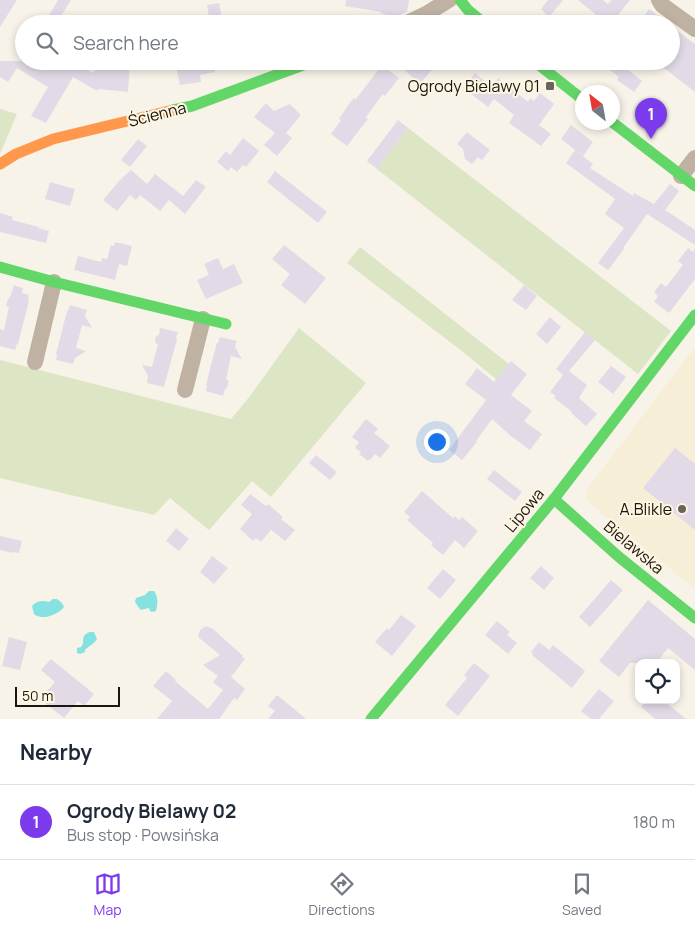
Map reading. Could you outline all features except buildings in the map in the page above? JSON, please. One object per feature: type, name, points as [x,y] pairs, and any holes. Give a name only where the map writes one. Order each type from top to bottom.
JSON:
[{"type":"street","points":[[424,15],[448,0],[460,0],[474,15]]},
{"type":"street","points":[[659,0],[662,5],[676,15]]},
{"type":"street","points":[[680,18],[695,29]]},
{"type":"street","name":"Ścienna","points":[[0,164],[16,154],[53,139],[192,106],[290,70]]},
{"type":"street","points":[[545,70],[575,93]]},
{"type":"street","points":[[620,128],[695,186]]},
{"type":"street","points":[[681,176],[695,158]]},
{"type":"street","points":[[0,267],[226,324]]},
{"type":"street","points":[[35,362],[54,282]]},
{"type":"street","name":"Lipowa","points":[[371,719],[554,499],[695,315]]},
{"type":"street","points":[[185,390],[203,319]]},
{"type":"street","name":"Bielawska","points":[[554,499],[619,557],[695,618]]},
{"type":"shaded area","points":[[695,347],[695,589],[589,503],[586,494],[588,488]]},
{"type":"green space","points":[[0,109],[17,114],[0,154]]},
{"type":"green space","points":[[408,128],[671,331],[638,374],[377,169]]},
{"type":"green space","points":[[360,247],[509,364],[497,380],[347,263]]},
{"type":"green space","points":[[299,328],[366,383],[271,497],[252,481],[209,530],[170,498],[154,515],[0,478],[0,360],[231,419]]},
{"type":"water","points":[[149,591],[154,591],[157,598],[156,611],[152,612],[149,608],[141,610],[135,602],[136,598],[145,595]]},
{"type":"water","points":[[57,599],[64,607],[54,615],[41,617],[34,614],[32,606],[35,603],[39,601],[49,602]]},
{"type":"water","points":[[90,632],[94,632],[97,639],[85,652],[77,653],[77,648],[83,644],[83,638]]},
{"type":"traffic: fast","points":[[460,0],[474,15]]},
{"type":"traffic: fast","points":[[173,110],[192,106],[290,70]]},
{"type":"traffic: fast","points":[[545,70],[575,93]]},
{"type":"traffic: fast","points":[[620,128],[695,186]]},
{"type":"traffic: fast","points":[[0,267],[226,324]]},
{"type":"traffic: fast","points":[[371,719],[554,499],[695,315]]},
{"type":"traffic: fast","points":[[554,499],[619,557],[695,618]]},
{"type":"traffic: slow","points":[[0,164],[16,154],[53,139],[173,110]]},
{"type":"place","name":"Ogrody Bielawy 01","points":[[550,86]]},
{"type":"place","name":"Ogrody Bielawy 02","points":[[651,139]]},
{"type":"place","name":"A.Blikle","points":[[682,509]]}]
